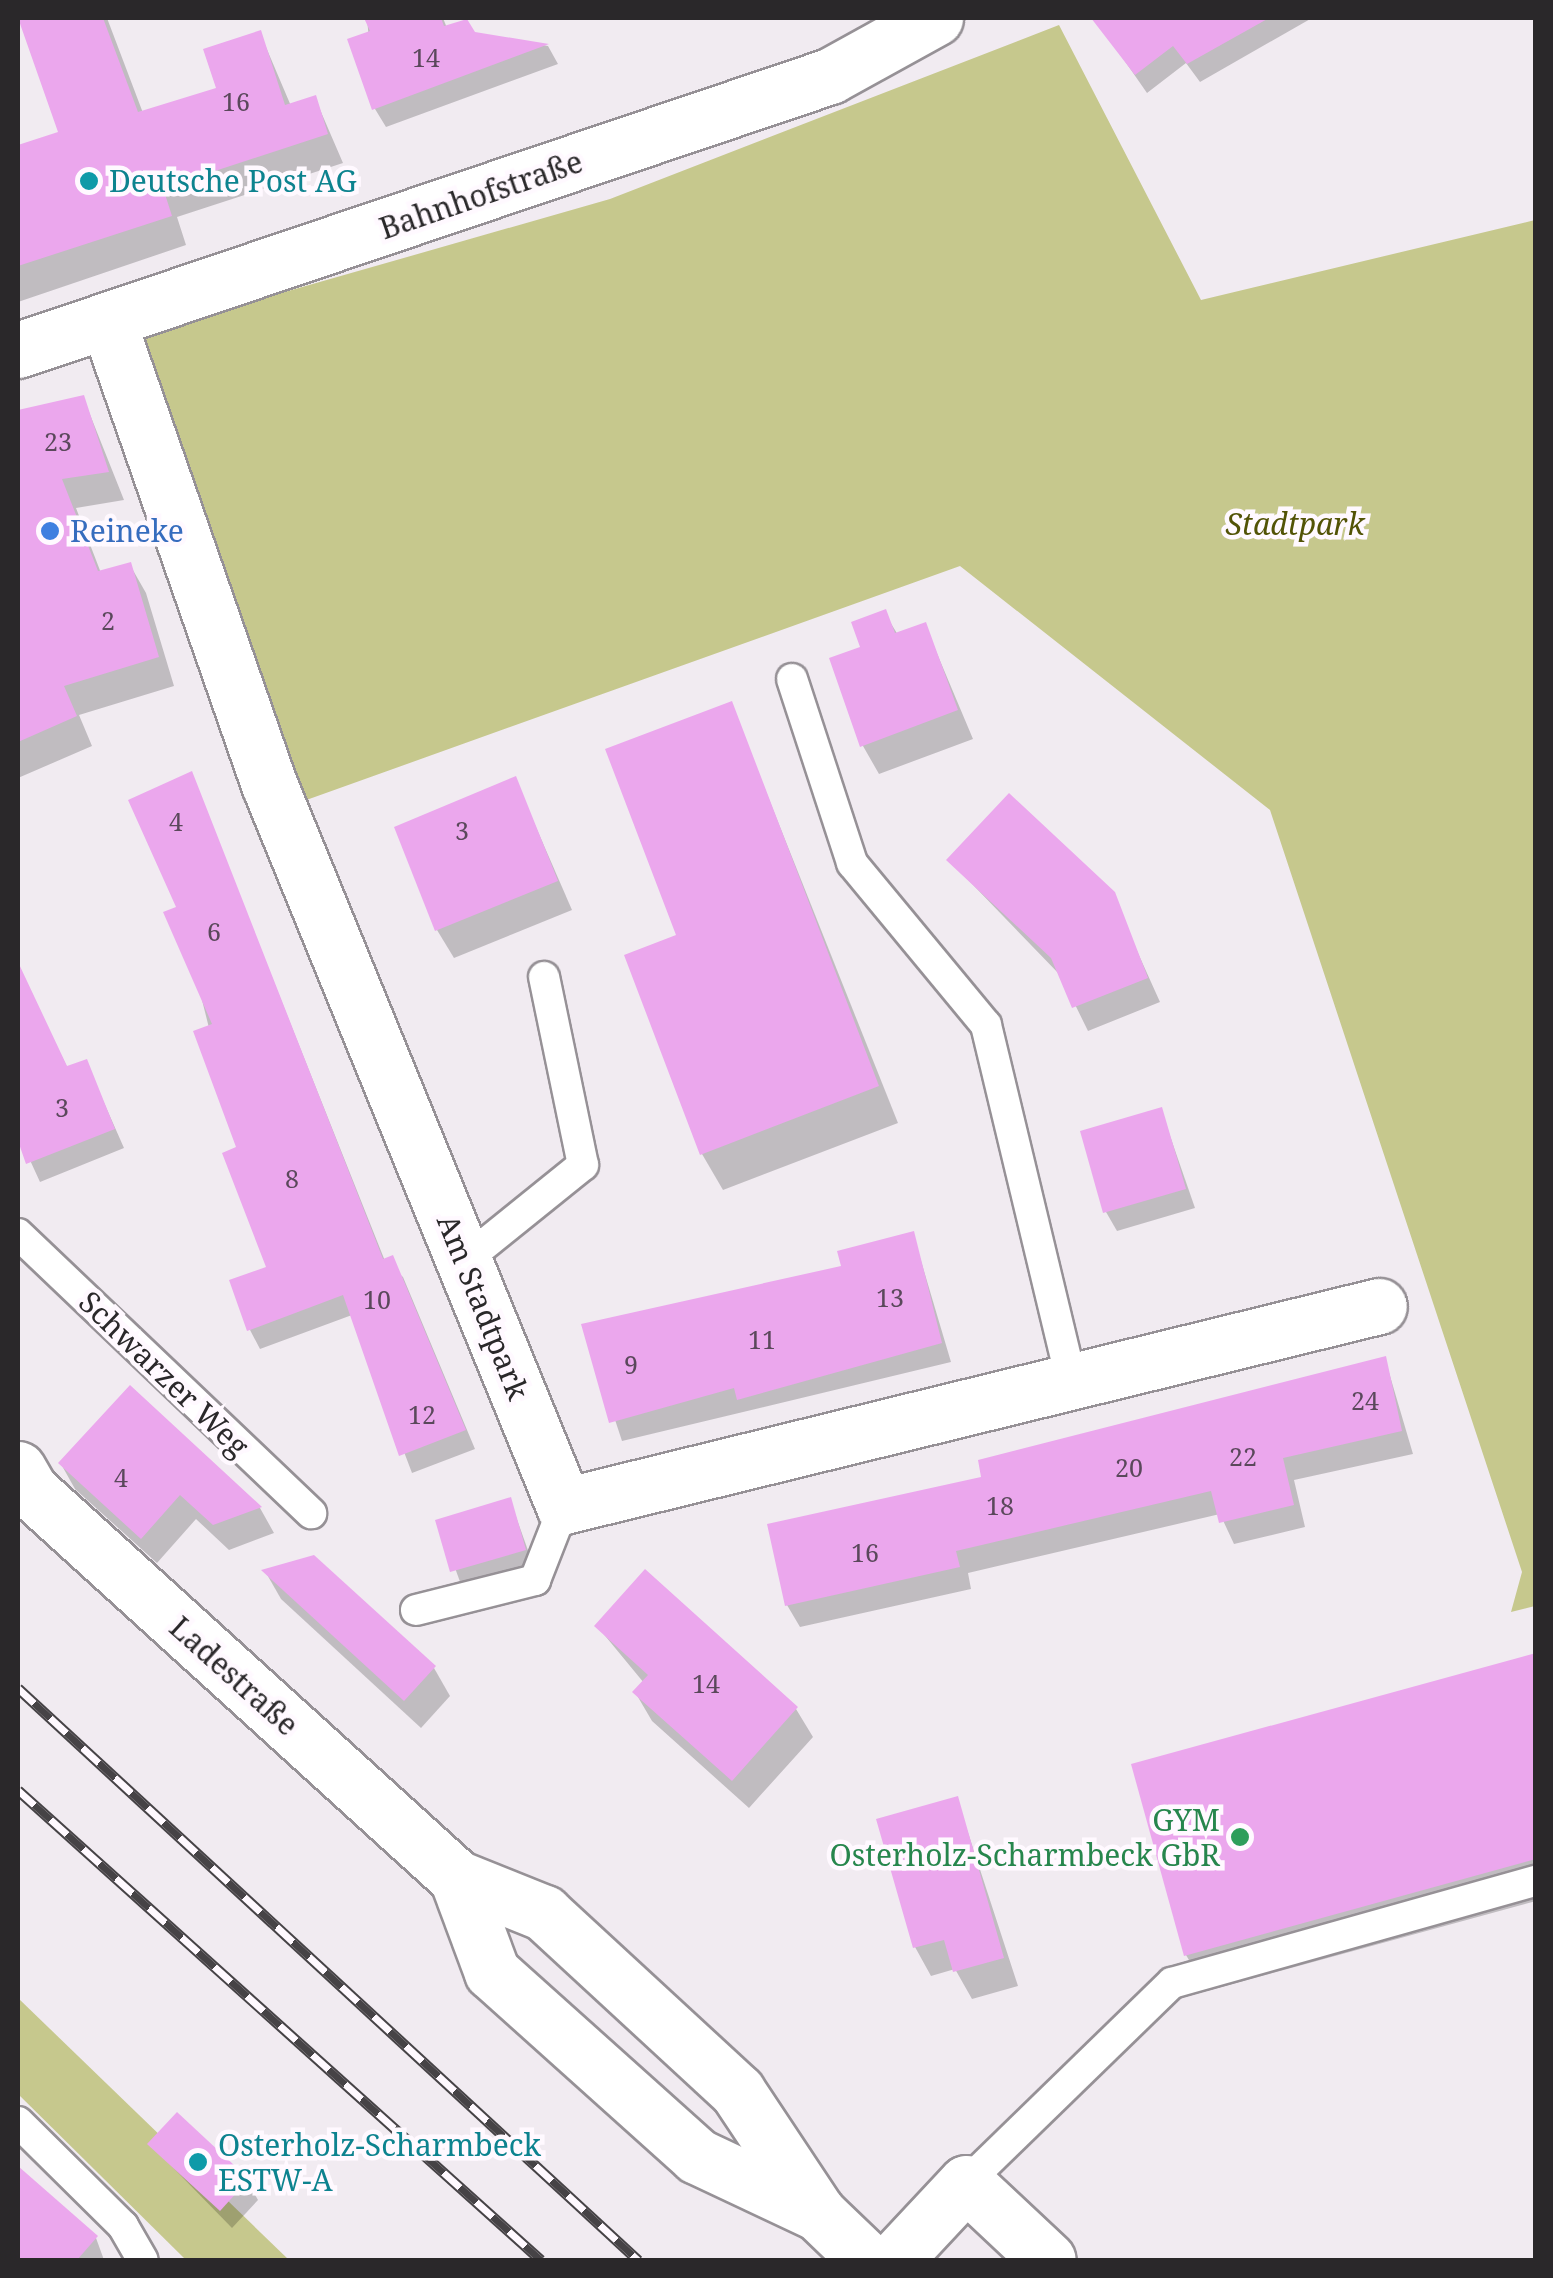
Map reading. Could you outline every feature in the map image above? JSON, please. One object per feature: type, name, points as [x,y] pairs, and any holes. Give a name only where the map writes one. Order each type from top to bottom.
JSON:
[{"type":"street","name":"Bahnhofstraße","points":[[18,350],[830,76],[935,18]]},
{"type":"street","name":"Am Stadtpark","points":[[108,322],[269,784],[564,1506]]},
{"type":"street","points":[[564,1506],[1379,1306]]},
{"type":"street","name":"Ladestraße","points":[[18,1469],[30,1490],[457,1878],[544,1913],[723,2078],[818,2213],[866,2260]]},
{"type":"street","name":"Ladestraße","points":[[457,1878],[492,1972],[698,2156],[818,2213]]},
{"type":"street","points":[[894,2260],[966,2184],[1048,2260]]},
{"type":"lane","points":[[792,679],[852,862],[986,1025],[1072,1382]]},
{"type":"lane","points":[[464,1262],[583,1165],[544,978]]},
{"type":"lane","name":"Schwarzer Weg","points":[[18,1234],[311,1514]]},
{"type":"lane","points":[[416,1610],[534,1580],[564,1506]]},
{"type":"lane","points":[[966,2184],[1172,1983],[1536,1881]]},
{"type":"lane","points":[[18,2122],[123,2226],[143,2260]]},
{"type":"green space","name":"Stadtpark","points":[[1059,25],[1201,300],[1535,220],[1535,1606],[1511,1612],[1522,1572],[1270,810],[960,566],[298,803],[131,336],[610,199]]},
{"type":"green space","points":[[18,1998],[289,2260],[186,2260],[18,2094]]},
{"type":"building","points":[[18,18],[103,18],[138,112],[216,88],[203,49],[261,30],[285,105],[316,95],[328,134],[163,188],[172,216],[18,266],[18,145],[58,132]]},
{"type":"building","points":[[364,18],[441,18],[444,26],[467,19],[475,32],[549,44],[372,110],[347,39],[370,31]]},
{"type":"building","points":[[1091,18],[1269,18],[1187,64],[1173,46],[1135,75]]},
{"type":"building","points":[[84,395],[109,472],[62,479],[98,571],[131,562],[159,657],[64,686],[77,716],[18,742],[18,410]]},
{"type":"building","points":[[886,609],[895,633],[926,622],[958,710],[860,747],[829,658],[860,647],[851,622]]},
{"type":"building","points":[[732,701],[879,1086],[700,1155],[624,955],[676,935],[605,749]]},
{"type":"building","points":[[192,771],[383,1259],[393,1255],[466,1430],[399,1456],[343,1295],[247,1331],[229,1280],[266,1267],[222,1153],[236,1147],[193,1031],[212,1024],[163,912],[176,907],[128,800]]},
{"type":"building","points":[[516,776],[558,881],[435,931],[394,827]]},
{"type":"building","points":[[1009,793],[1115,892],[1148,978],[1072,1008],[1051,958],[946,860]]},
{"type":"building","points":[[18,962],[67,1066],[87,1059],[115,1129],[26,1164],[18,1141]]},
{"type":"building","points":[[1162,1107],[1186,1189],[1103,1213],[1080,1131]]},
{"type":"building","points":[[914,1231],[942,1343],[737,1400],[734,1388],[609,1423],[581,1324],[841,1266],[837,1251]]},
{"type":"building","points":[[1386,1356],[1402,1431],[1283,1458],[1294,1505],[1219,1523],[1211,1491],[956,1551],[960,1567],[785,1606],[767,1524],[981,1477],[978,1460]]},
{"type":"building","points":[[130,1385],[262,1507],[213,1525],[180,1495],[141,1539],[58,1463]]},
{"type":"building","points":[[511,1497],[526,1550],[450,1572],[435,1520]]},
{"type":"building","points":[[314,1555],[436,1666],[404,1701],[261,1570]]},
{"type":"building","points":[[645,1569],[798,1707],[732,1781],[632,1692],[648,1675],[594,1626]]},
{"type":"building","points":[[1536,1653],[1536,1859],[1184,1956],[1131,1764]]},
{"type":"building","points":[[958,1796],[1004,1958],[953,1972],[944,1940],[913,1948],[876,1819]]},
{"type":"building","name":"Osterholz-Scharmbeck ESTW-A","points":[[177,2112],[249,2179],[220,2211],[147,2144]]},
{"type":"building","points":[[18,2166],[98,2236],[77,2260],[18,2260]]},
{"type":"railway","points":[[18,1688],[638,2260]]},
{"type":"railway","points":[[18,1790],[541,2260]]},
{"type":"place","name":"Deutsche Post AG","points":[[89,181]]},
{"type":"place","name":"Reineke","points":[[50,531]]},
{"type":"place","name":"GYM Osterholz-Scharmbeck GbR","points":[[1240,1837]]},
{"type":"place","name":"Osterholz-Scharmbeck ESTW-A","points":[[198,2162]]}]
